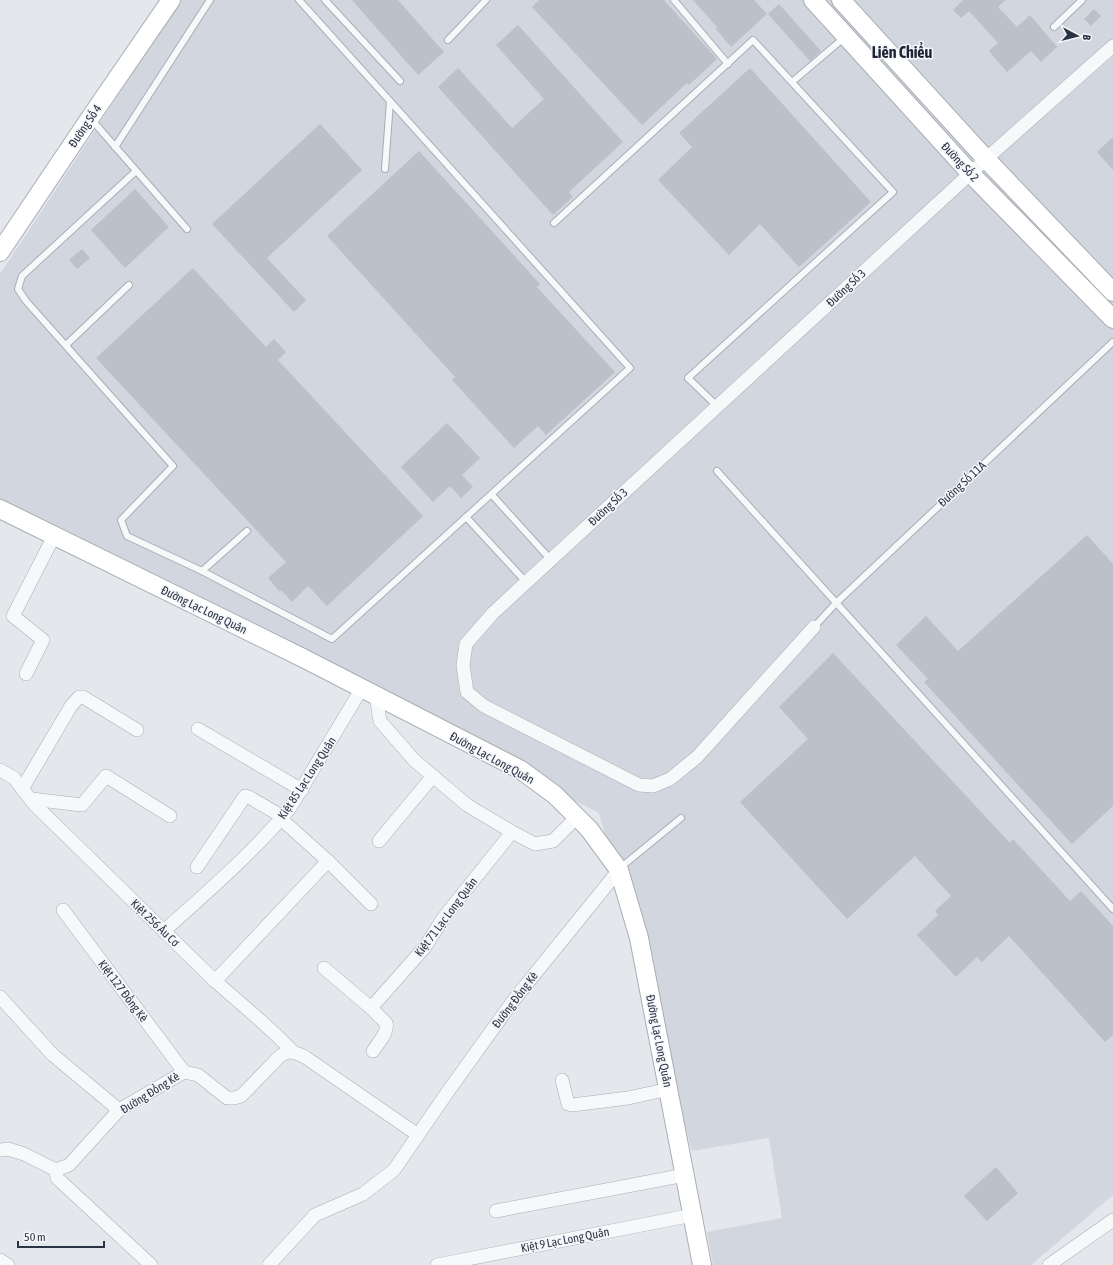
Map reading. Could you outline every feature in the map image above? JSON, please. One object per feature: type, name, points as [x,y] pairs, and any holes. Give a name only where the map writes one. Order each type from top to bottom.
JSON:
[{"type":"street","name":"Đường Số 4","points":[[0,252],[171,0]]},
{"type":"street","name":"Đường Số 2","points":[[813,0],[971,174],[1113,319]]},
{"type":"street","name":"Đường Số 2","points":[[841,0],[986,159],[1113,292]]},
{"type":"street","name":"Đường Số 3","points":[[814,627],[697,757],[670,779],[653,786],[639,784],[484,706],[468,692],[463,665],[466,644],[493,613],[986,159],[1113,46]]},
{"type":"street","name":"Đường Lạc Long Quân","points":[[0,509],[303,658],[520,770],[555,795],[589,829],[618,870],[639,938],[702,1265]]},
{"type":"street","points":[[26,674],[43,640],[13,616],[54,536]]},
{"type":"street","points":[[369,692],[380,721],[414,760],[467,805],[535,844],[553,841],[577,817]]},
{"type":"street","name":"Kiệt 85 Lạc Long Quân","points":[[164,931],[252,850],[282,818],[369,692]]},
{"type":"street","points":[[22,788],[71,706],[79,697],[83,697],[137,730]]},
{"type":"street","points":[[198,729],[302,790]]},
{"type":"street","name":"Kiệt 256 Âu Cơ","points":[[0,770],[14,778],[34,804],[215,981],[277,1034],[293,1052]]},
{"type":"street","points":[[31,799],[82,805],[106,776],[170,816]]},
{"type":"street","points":[[379,841],[433,776]]},
{"type":"street","points":[[197,867],[245,796],[282,818],[371,904]]},
{"type":"street","name":"Kiệt 71 Lạc Long Quân","points":[[375,1004],[425,947],[444,917],[512,832]]},
{"type":"street","points":[[215,981],[328,861]]},
{"type":"street","name":"Đường Đồng Kè","points":[[269,1265],[316,1215],[362,1194],[394,1170],[513,1001],[618,870]]},
{"type":"street","name":"Kiệt 127 Đồng Kè","points":[[63,910],[184,1072]]},
{"type":"street","points":[[324,968],[375,1004],[387,1026],[373,1051]]},
{"type":"street","points":[[0,997],[53,1055],[119,1110]]},
{"type":"street","name":"Đường Đồng Kè","points":[[56,1170],[69,1165],[119,1110],[184,1072],[198,1075],[227,1098],[234,1098],[241,1096],[280,1056],[286,1052],[293,1052]]},
{"type":"street","points":[[293,1052],[305,1056],[418,1135]]},
{"type":"street","points":[[562,1080],[568,1104],[572,1105],[628,1098],[669,1089]]},
{"type":"street","points":[[0,1150],[8,1150],[24,1154],[56,1170],[57,1178],[151,1265]]},
{"type":"street","points":[[496,1211],[685,1175]]},
{"type":"street","name":"Kiệt 9 Lạc Long Quân","points":[[437,1265],[693,1215]]},
{"type":"street","points":[[1049,1265],[1113,1220]]},
{"type":"street","points":[[0,1260],[8,1265]]},
{"type":"lane","points":[[115,147],[210,0]]},
{"type":"lane","points":[[136,171],[22,276],[18,289],[26,301],[173,466],[121,520],[127,536],[202,571],[332,639],[630,368],[299,0]]},
{"type":"lane","points":[[325,0],[400,81]]},
{"type":"lane","points":[[448,40],[486,0]]},
{"type":"lane","points":[[674,0],[728,64]]},
{"type":"lane","points":[[1054,27],[1079,1]]},
{"type":"lane","points":[[792,82],[846,36]]},
{"type":"lane","points":[[554,224],[753,40],[893,192],[688,378],[717,406]]},
{"type":"lane","points":[[385,170],[390,101]]},
{"type":"lane","points":[[90,118],[187,229]]},
{"type":"lane","points":[[66,345],[129,285]]},
{"type":"lane","name":"Đường Số 11A","points":[[814,627],[836,603],[1113,342]]},
{"type":"lane","points":[[717,471],[1113,909]]},
{"type":"lane","points":[[492,495],[551,560]]},
{"type":"lane","points":[[466,517],[526,582]]},
{"type":"lane","points":[[202,571],[247,531]]},
{"type":"lane","points":[[618,870],[681,818]]},
{"type":"shaded area","points":[[181,0],[1113,0],[1113,1195],[1031,1265],[713,1265],[707,1232],[782,1218],[769,1138],[692,1151],[599,813],[0,505],[0,274]]},
{"type":"building","points":[[352,0],[398,0],[444,52],[418,75]]},
{"type":"building","points":[[539,0],[664,0],[717,59],[689,85],[687,83],[642,125],[532,7]]},
{"type":"building","points":[[693,0],[754,0],[767,14],[731,47],[716,29],[717,27]]},
{"type":"building","points":[[963,0],[1006,0],[998,7],[1017,27],[1030,15],[1057,47],[1041,62],[1031,51],[1007,72],[989,51],[998,43],[969,11],[961,18],[953,10]]},
{"type":"building","points":[[779,4],[821,51],[810,61],[768,14]]},
{"type":"building","points":[[1094,9],[1101,16],[1091,26],[1084,19]]},
{"type":"building","points":[[518,25],[623,142],[569,192],[573,197],[553,215],[438,87],[458,68],[512,128],[544,99],[496,45]]},
{"type":"building","points":[[750,68],[871,202],[799,267],[760,224],[729,255],[658,180],[692,147],[679,133]]},
{"type":"building","points":[[320,124],[362,170],[267,258],[306,300],[294,312],[212,224]]},
{"type":"building","points":[[1113,137],[1113,170],[1097,152]]},
{"type":"building","points":[[419,151],[540,284],[537,287],[615,372],[546,435],[538,426],[514,448],[452,380],[455,377],[327,236]]},
{"type":"building","points":[[135,189],[169,227],[125,268],[91,230]]},
{"type":"building","points":[[82,249],[90,258],[77,269],[69,260]]},
{"type":"building","points":[[193,268],[266,347],[274,339],[286,352],[278,360],[423,516],[327,606],[308,586],[292,602],[281,590],[280,592],[268,578],[286,562],[96,358]]},
{"type":"building","points":[[447,423],[480,458],[462,475],[473,487],[461,498],[450,486],[433,502],[401,467]]},
{"type":"building","points":[[1087,535],[1113,564],[1113,806],[1072,844],[924,682],[928,679],[896,645],[926,616],[958,651]]},
{"type":"building","points":[[833,653],[1010,843],[1013,839],[1070,901],[1081,891],[1113,926],[1113,1035],[1105,1042],[1009,936],[982,962],[977,957],[956,977],[917,935],[938,915],[935,911],[951,896],[915,856],[847,919],[740,802],[808,739],[779,707]]},
{"type":"building","points":[[996,1167],[1018,1193],[987,1221],[964,1196]]},
{"type":"district","name":"Liên Chiểu","points":[[902,52]]}]
